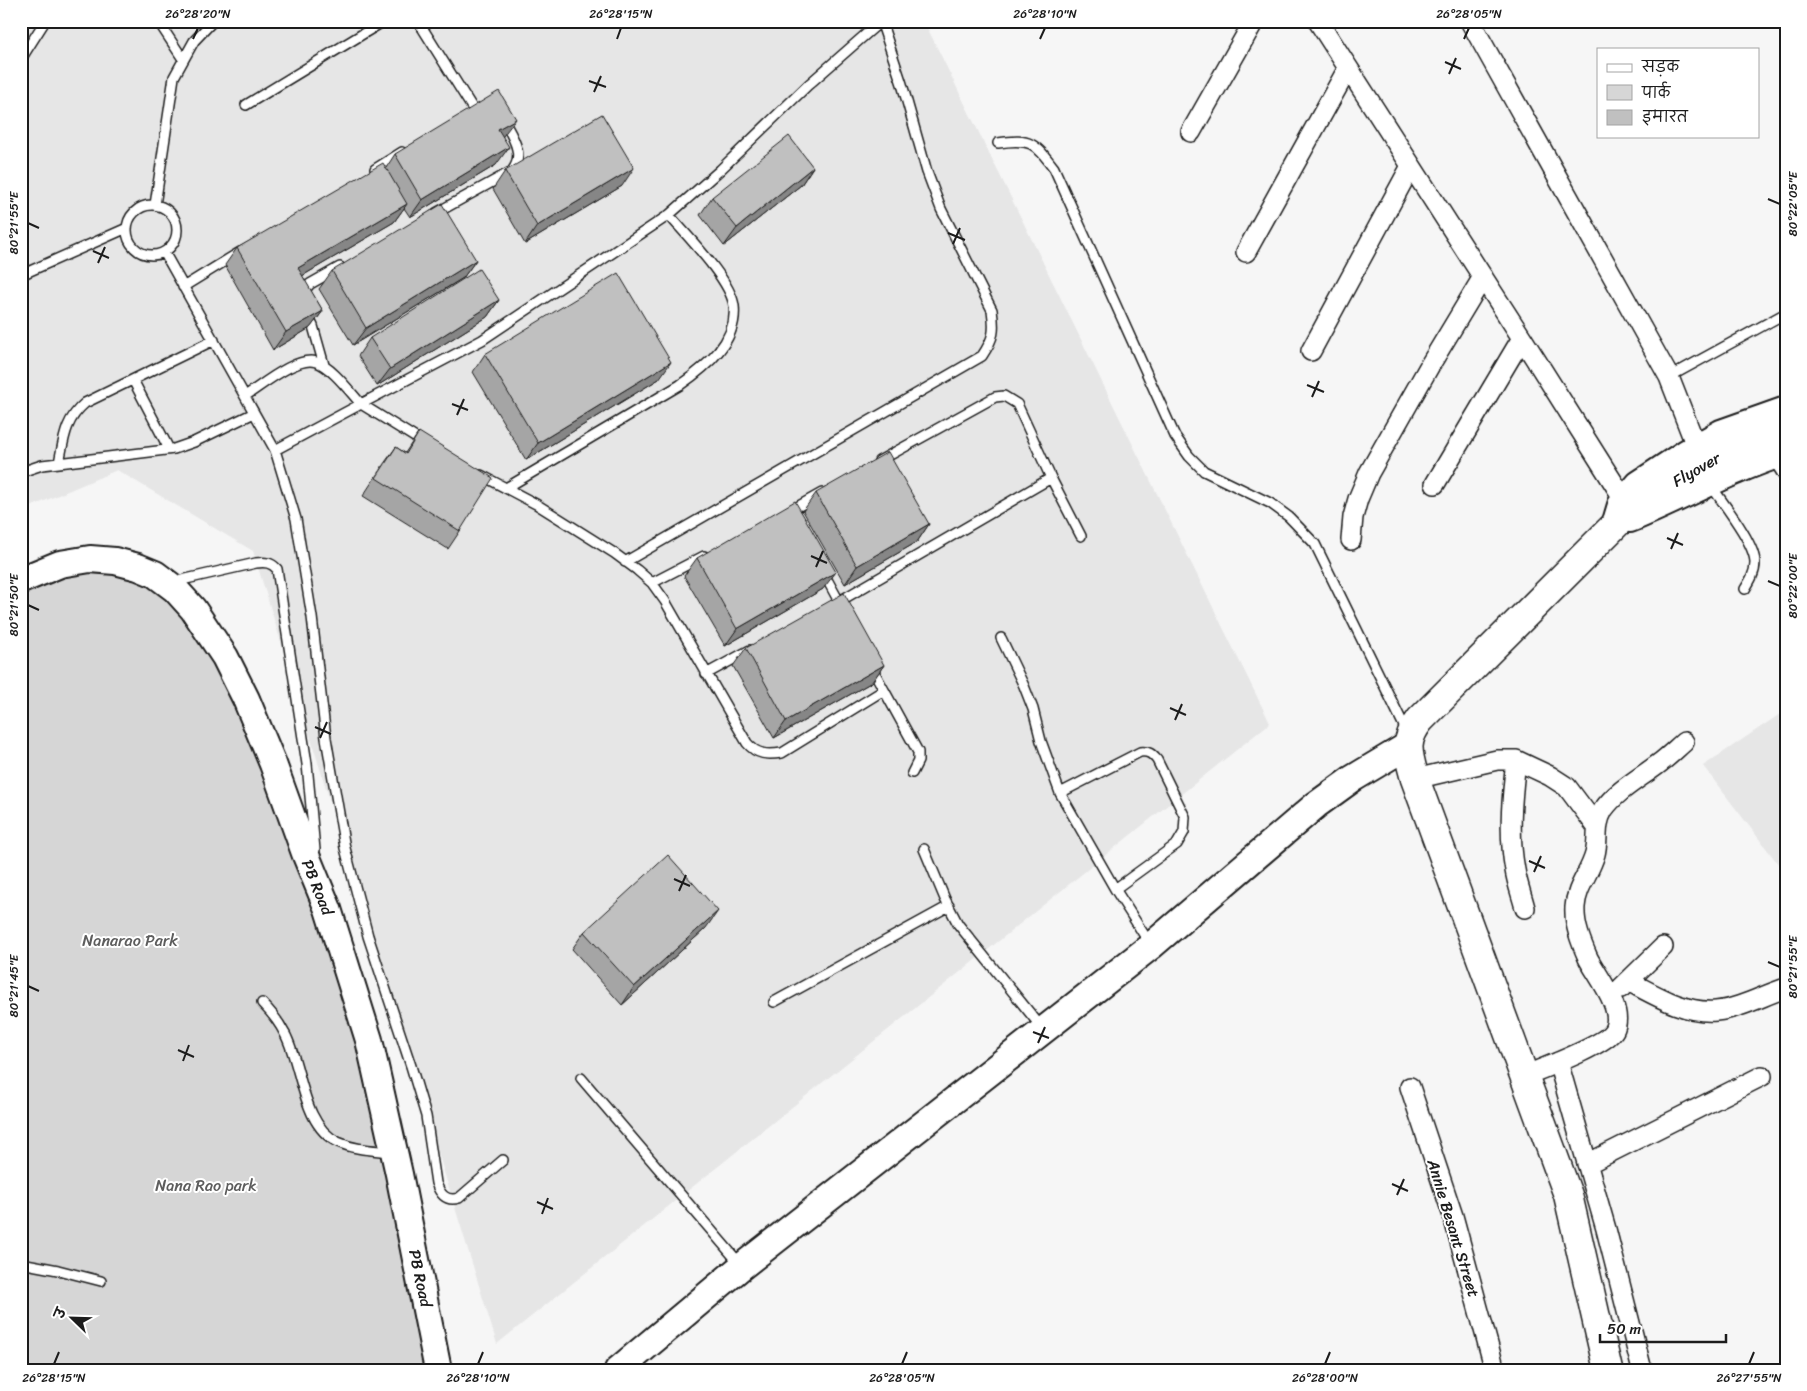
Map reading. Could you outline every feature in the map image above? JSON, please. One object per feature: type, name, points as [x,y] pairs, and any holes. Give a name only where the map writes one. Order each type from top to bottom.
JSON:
[{"type":"main road","name":"Flyover","points":[[1408,741],[1420,720],[1626,510],[1701,462],[1786,429]]},
{"type":"main road","points":[[1408,741],[1408,756],[1415,779],[1568,1196],[1608,1370]]},
{"type":"street","points":[[1190,132],[1254,21]]},
{"type":"street","points":[[1318,21],[1522,338],[1626,510]]},
{"type":"street","points":[[1470,21],[1669,377],[1696,446]]},
{"type":"street","points":[[1246,252],[1348,68]]},
{"type":"street","points":[[1311,351],[1411,166]]},
{"type":"street","points":[[1351,540],[1353,517],[1369,473],[1430,365],[1483,277]]},
{"type":"street","points":[[1435,484],[1522,338]]},
{"type":"street","points":[[1626,510],[1639,484],[1696,446],[1721,433],[1786,410]]},
{"type":"street","points":[[1626,510],[1664,505],[1708,482],[1778,454]]},
{"type":"street","name":"PB Road","points":[[21,580],[60,564],[90,559],[115,561],[138,567],[155,574],[175,589],[193,609],[225,657],[246,699],[273,764],[304,853],[328,909],[369,1040],[394,1152],[438,1370]]},
{"type":"street","points":[[618,1370],[741,1266],[1151,946],[1316,805],[1408,741]]},
{"type":"street","points":[[1524,1076],[1607,1038],[1614,1030],[1616,1013],[1610,997],[1582,944],[1577,929],[1575,908],[1577,895],[1596,853],[1597,827],[1604,810],[1616,796],[1663,761],[1684,742]]},
{"type":"street","points":[[1415,779],[1496,760],[1516,760],[1550,776],[1567,787],[1597,827]]},
{"type":"street","points":[[1516,760],[1511,815],[1512,845],[1514,870],[1525,908]]},
{"type":"street","points":[[1610,997],[1663,947]]},
{"type":"street","points":[[1628,981],[1680,1006],[1696,1010],[1716,1011],[1742,1004],[1783,988]]},
{"type":"street","points":[[1558,1062],[1606,1228],[1642,1370]]},
{"type":"street","points":[[1587,1164],[1762,1076]]},
{"type":"street","name":"Annie Besant Street","points":[[1410,1087],[1453,1216],[1495,1370]]},
{"type":"lane","points":[[21,59],[45,21]]},
{"type":"lane","points":[[158,21],[183,59]]},
{"type":"lane","points":[[155,205],[174,77],[194,41],[213,21]]},
{"type":"lane","points":[[246,105],[384,21]]},
{"type":"lane","points":[[418,21],[477,108],[465,114]]},
{"type":"lane","points":[[275,450],[482,340],[669,215],[720,170],[808,85],[881,21],[902,84],[926,172],[941,209],[992,310],[994,325],[991,342],[982,356],[626,562]]},
{"type":"lane","points":[[428,218],[512,171],[516,166],[519,160],[517,148],[503,119],[495,111]]},
{"type":"lane","points":[[998,143],[1016,140],[1030,143],[1040,149],[1054,168],[1175,436],[1189,456],[1204,470],[1270,503],[1289,517],[1315,544],[1408,741]]},
{"type":"lane","points":[[363,176],[414,145]]},
{"type":"lane","points":[[155,205],[169,212],[176,225],[175,240],[164,252],[149,255],[135,249],[130,243],[127,228],[129,220],[134,214],[147,206],[155,205]]},
{"type":"lane","points":[[506,488],[680,385],[702,370],[726,342],[732,322],[734,305],[729,292],[716,271],[669,215]]},
{"type":"lane","points":[[21,275],[127,228]]},
{"type":"lane","points":[[183,287],[248,247]]},
{"type":"lane","points":[[164,252],[275,450],[296,520],[310,609],[326,738],[345,848],[368,936],[426,1116],[436,1183],[439,1191],[445,1198],[452,1200],[459,1198],[503,1160]]},
{"type":"lane","points":[[324,366],[313,326],[303,305],[302,294],[310,284],[352,260]]},
{"type":"lane","points":[[1669,377],[1786,313]]},
{"type":"lane","points":[[60,463],[65,433],[75,411],[85,403],[214,340]]},
{"type":"lane","points":[[245,396],[293,365],[303,361],[316,362],[324,366],[361,404],[433,449]]},
{"type":"lane","points":[[133,380],[169,449]]},
{"type":"lane","points":[[867,468],[995,397],[1004,396],[1017,404],[1051,478],[1081,536]]},
{"type":"lane","points":[[21,472],[60,463],[169,449],[194,442],[254,413]]},
{"type":"lane","points":[[1778,454],[1786,480]]},
{"type":"lane","points":[[474,471],[580,531],[626,562],[652,584],[665,601],[747,743],[759,753],[768,755],[782,753],[884,690]]},
{"type":"lane","points":[[835,604],[1051,478]]},
{"type":"lane","points":[[1708,482],[1745,536],[1754,554],[1754,574],[1745,589]]},
{"type":"lane","points":[[788,516],[832,487]]},
{"type":"lane","points":[[652,584],[712,552]]},
{"type":"lane","points":[[816,560],[835,604],[848,619]]},
{"type":"lane","points":[[168,584],[256,562],[267,562],[273,564],[277,569],[307,764],[318,886]]},
{"type":"lane","points":[[1001,638],[1024,686],[1060,793],[1114,889],[1151,946]]},
{"type":"lane","points":[[706,674],[756,647]]},
{"type":"lane","points":[[866,654],[918,752],[918,760],[912,774]]},
{"type":"lane","points":[[1060,793],[1140,752],[1146,751],[1157,760],[1184,817],[1184,832],[1176,844],[1114,889]]},
{"type":"lane","points":[[924,849],[948,906],[958,924],[1044,1030]]},
{"type":"lane","points":[[774,1002],[948,906]]},
{"type":"lane","points":[[262,1003],[273,1014],[286,1035],[312,1114],[322,1130],[336,1142],[353,1148],[394,1152]]},
{"type":"lane","points":[[581,1078],[741,1266]]},
{"type":"lane","points":[[21,1263],[101,1281]]},
{"type":"shaded area","points":[[21,21],[924,21],[1270,723],[497,1344],[253,551],[117,470],[21,511]]},
{"type":"shaded area","points":[[1786,710],[1786,874],[1703,766]]},
{"type":"green space","name":"Nana Rao park","points":[[59,559],[171,576],[271,742],[367,1031],[424,1370],[21,1370],[21,576]]},
{"type":"building","points":[[499,91],[516,119],[498,129],[509,147],[422,200],[395,154]]},
{"type":"building","points":[[602,114],[634,168],[537,226],[505,171]]},
{"type":"building","points":[[789,136],[813,167],[737,228],[712,197]]},
{"type":"building","points":[[383,163],[407,204],[298,268],[323,311],[286,332],[237,248]]},
{"type":"building","points":[[442,204],[476,260],[366,328],[332,271]]},
{"type":"building","points":[[479,269],[499,300],[390,369],[370,338]]},
{"type":"building","points":[[618,273],[671,362],[538,443],[485,354]]},
{"type":"building","points":[[419,432],[493,478],[460,531],[376,478],[396,447],[406,454]]},
{"type":"building","points":[[888,452],[929,524],[857,566],[816,493]]},
{"type":"building","points":[[795,501],[836,572],[737,629],[697,558]]},
{"type":"building","points":[[844,593],[884,665],[786,721],[746,648]]},
{"type":"building","points":[[668,855],[718,911],[634,987],[584,932]]},
{"type":"park label","name":"Nanarao Park","points":[[130,940]]}]
